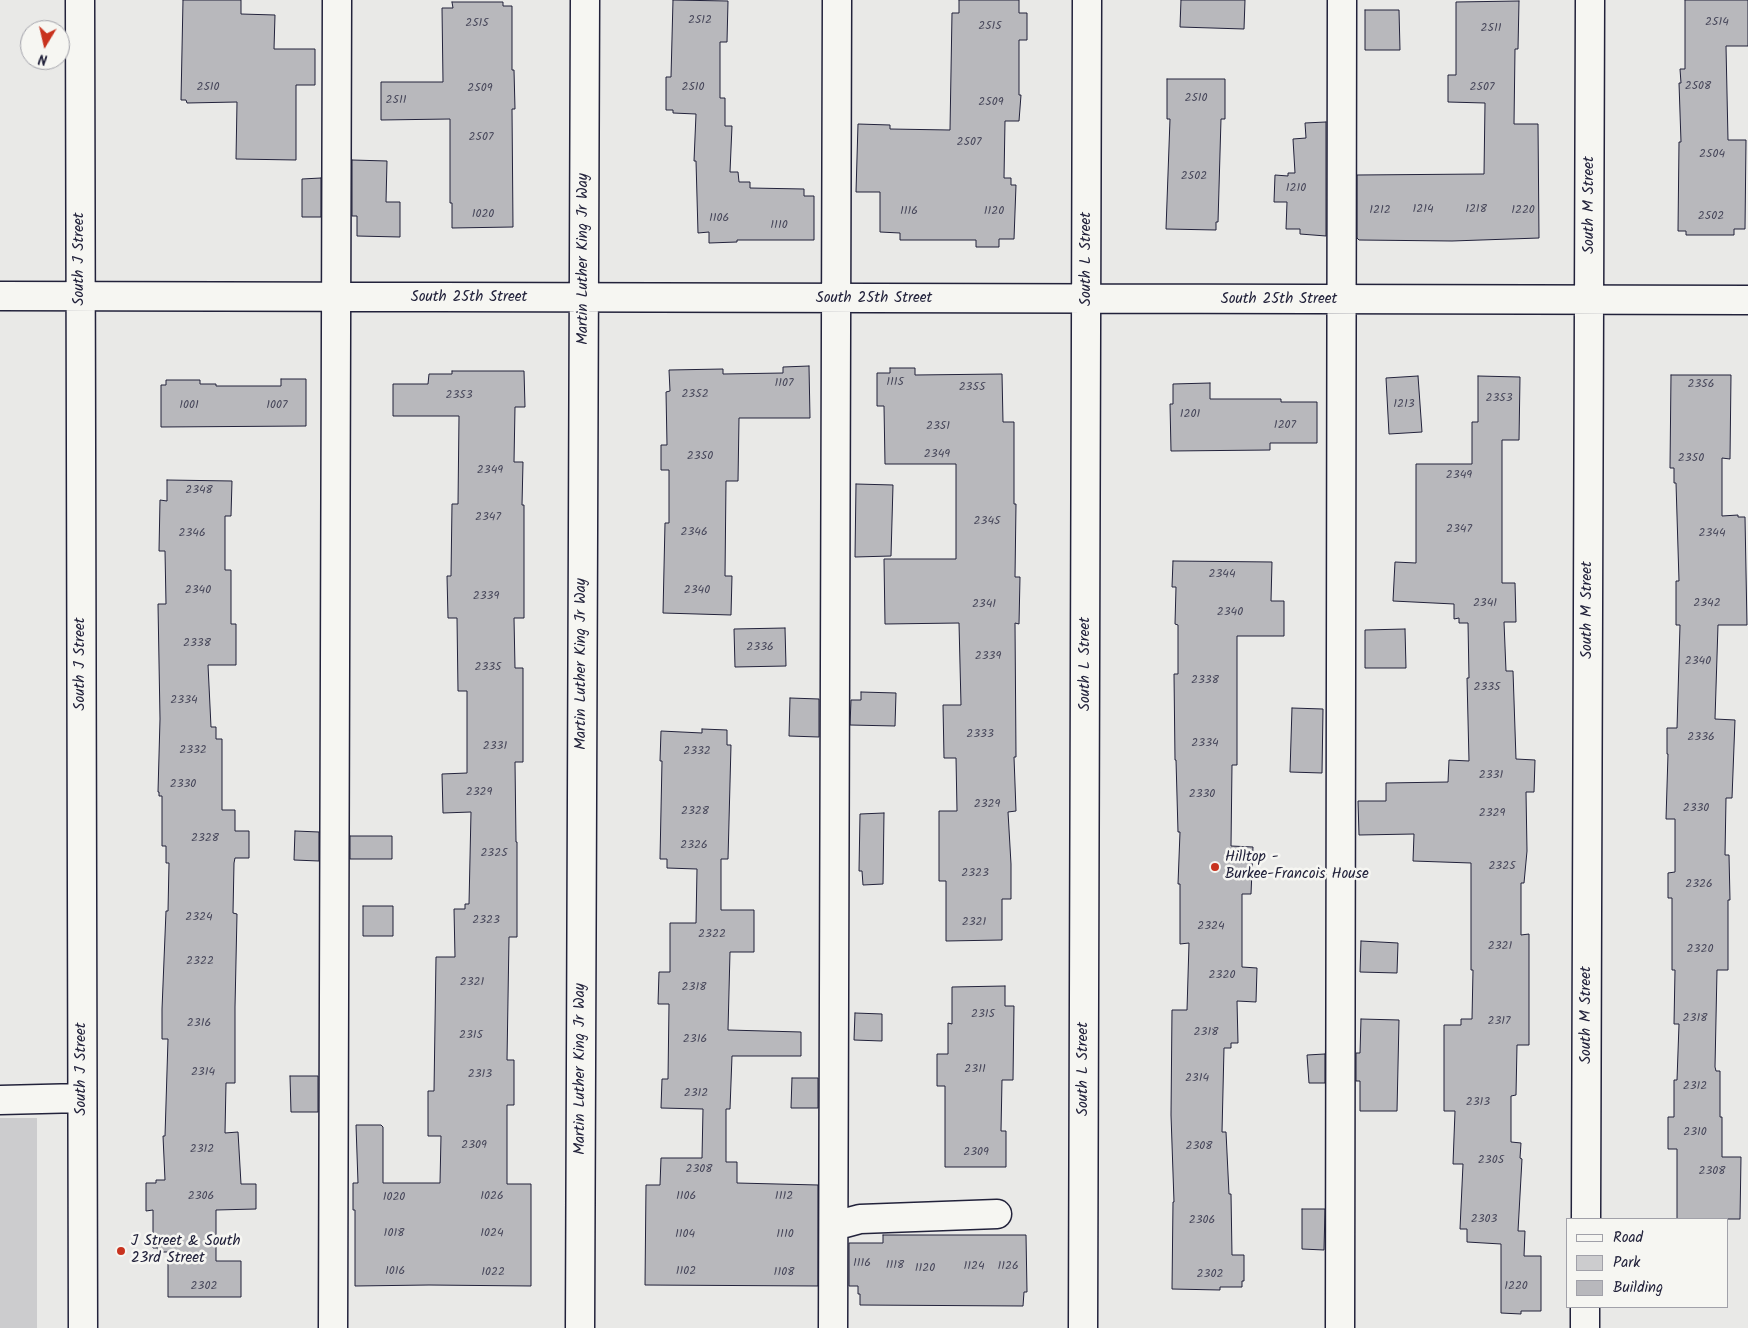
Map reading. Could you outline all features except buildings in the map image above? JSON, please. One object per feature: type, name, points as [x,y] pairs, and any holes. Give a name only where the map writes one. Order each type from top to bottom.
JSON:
[{"type":"street","name":"South J Street","points":[[80,0],[83,1328]]},
{"type":"street","points":[[333,1328],[337,0]]},
{"type":"street","name":"Martin Luther King Jr Way","points":[[580,1328],[585,0]]},
{"type":"street","points":[[833,1328],[837,0]]},
{"type":"street","name":"South L Street","points":[[1082,1328],[1087,0]]},
{"type":"street","points":[[1340,1328],[1342,0]]},
{"type":"street","name":"South M Street","points":[[1586,1218],[1590,0]]},
{"type":"street","name":"South 25th Street","points":[[0,296],[1748,300]]},
{"type":"street","points":[[0,1100],[82,1098]]},
{"type":"street","points":[[834,1226],[860,1219],[997,1214]]},
{"type":"street","points":[[1585,1308],[1585,1328]]},
{"type":"green space","points":[[0,1118],[37,1118],[37,1328],[0,1328]]},
{"type":"place","name":"Hilltop - Burkee-Francois House","points":[[1215,867]]},
{"type":"place","name":"J Street & South 23rd Street","points":[[121,1251]]}]
